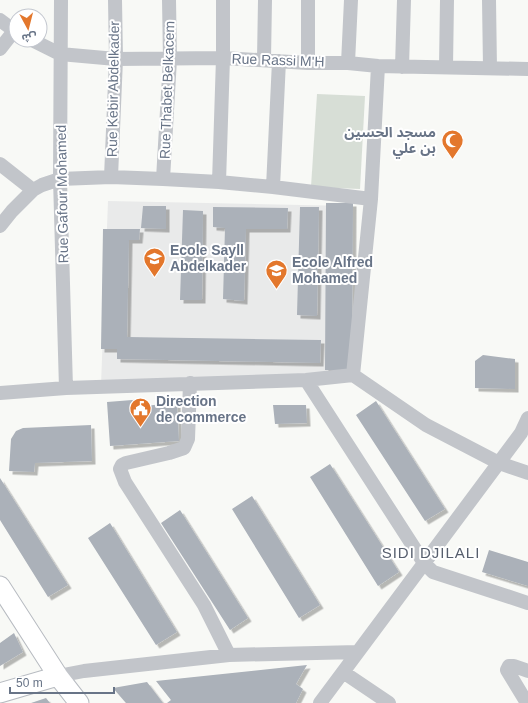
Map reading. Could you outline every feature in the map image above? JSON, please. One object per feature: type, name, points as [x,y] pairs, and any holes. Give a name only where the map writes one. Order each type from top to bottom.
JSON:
[{"type":"main road","points":[[0,586],[58,676],[79,703]]},
{"type":"main road","points":[[0,693],[58,676]]},
{"type":"street","name":"Rue Gafour Mohamed","points":[[61,0],[60,179],[66,388]]},
{"type":"street","name":"Rue Kebir Abdelkader","points":[[111,178],[116,59],[115,0]]},
{"type":"street","name":"Rue Thabet Belkacem","points":[[164,179],[170,59],[169,0]]},
{"type":"street","points":[[219,182],[223,58],[223,0]]},
{"type":"street","points":[[264,59],[265,0]]},
{"type":"street","points":[[308,0],[308,63]]},
{"type":"street","points":[[348,63],[351,0]]},
{"type":"street","points":[[402,67],[404,0]]},
{"type":"street","points":[[446,67],[447,0]]},
{"type":"street","points":[[489,0],[490,68]]},
{"type":"street","points":[[0,49],[8,39]]},
{"type":"street","name":"Rue Rassi M'H","points":[[48,48],[60,54],[116,59],[223,58],[264,59],[308,63],[348,63],[402,67],[528,68]]},
{"type":"street","points":[[273,187],[279,61]]},
{"type":"street","points":[[352,375],[371,199],[378,66]]},
{"type":"street","points":[[0,164],[33,190]]},
{"type":"street","points":[[0,226],[12,211],[33,190],[42,185],[60,179],[164,179],[219,182],[371,199]]},
{"type":"street","points":[[0,394],[66,388],[306,380],[352,375],[426,425],[499,463],[528,473]]},
{"type":"street","points":[[306,380],[424,563],[433,572],[528,602]]},
{"type":"street","points":[[190,383],[188,439],[184,448],[126,463],[122,465],[120,469],[125,482],[204,606],[229,655]]},
{"type":"street","points":[[322,702],[521,433],[528,418]]},
{"type":"street","points":[[58,676],[84,671],[229,655],[358,652]]},
{"type":"street","points":[[527,703],[508,670],[509,666],[514,666],[528,671]]},
{"type":"street","points":[[343,672],[389,703]]},
{"type":"shaded area","points":[[317,94],[365,96],[360,189],[311,187]]},
{"type":"shaded area","points":[[108,201],[350,206],[346,374],[101,385]]},
{"type":"building","points":[[326,203],[353,203],[352,370],[325,370]]},
{"type":"building","points":[[143,206],[166,206],[166,229],[141,228]]},
{"type":"building","points":[[213,207],[288,208],[287,229],[246,229],[244,301],[223,299],[225,228],[213,227]]},
{"type":"building","points":[[300,207],[319,207],[317,316],[297,315]]},
{"type":"building","points":[[183,210],[203,211],[202,300],[180,300]]},
{"type":"building","points":[[103,229],[140,229],[139,240],[129,240],[127,337],[321,340],[320,363],[117,359],[117,349],[101,349]]},
{"type":"building","points":[[483,355],[515,359],[515,389],[475,388],[475,361]]},
{"type":"building","points":[[145,399],[146,406],[177,402],[179,441],[110,446],[107,402]]},
{"type":"building","points":[[376,401],[445,509],[425,521],[356,415]]},
{"type":"building","points":[[273,405],[306,405],[307,423],[275,424]]},
{"type":"building","points":[[91,425],[92,461],[35,463],[34,472],[9,471],[11,439],[16,431],[23,428]]},
{"type":"building","points":[[330,464],[399,572],[378,586],[310,477]]},
{"type":"building","points":[[0,478],[68,585],[48,597],[0,520]]},
{"type":"building","points":[[252,496],[320,605],[299,618],[232,509]]},
{"type":"building","points":[[180,510],[248,618],[230,630],[161,523]]},
{"type":"building","points":[[110,523],[177,632],[156,645],[88,538]]},
{"type":"building","points":[[489,550],[528,562],[528,586],[482,572]]},
{"type":"building","points":[[14,633],[23,652],[0,666],[0,643]]},
{"type":"building","points":[[307,665],[296,684],[303,689],[296,703],[167,703],[171,700],[156,681]]},
{"type":"building","points":[[147,682],[163,703],[126,703],[113,688]]},
{"type":"building","points":[[46,698],[50,703],[31,703]]},
{"type":"place","name":"مسجد الحسين بن علي","points":[[452,160]]},
{"type":"place","name":"Ecole Sayll Abdelkader","points":[[155,278]]},
{"type":"place","name":"Ecole Alfred Mohamed","points":[[277,290]]},
{"type":"place","name":"Direction de commerce","points":[[141,428]]},
{"type":"district","name":"SIDI DJILALI","points":[[431,552]]}]
